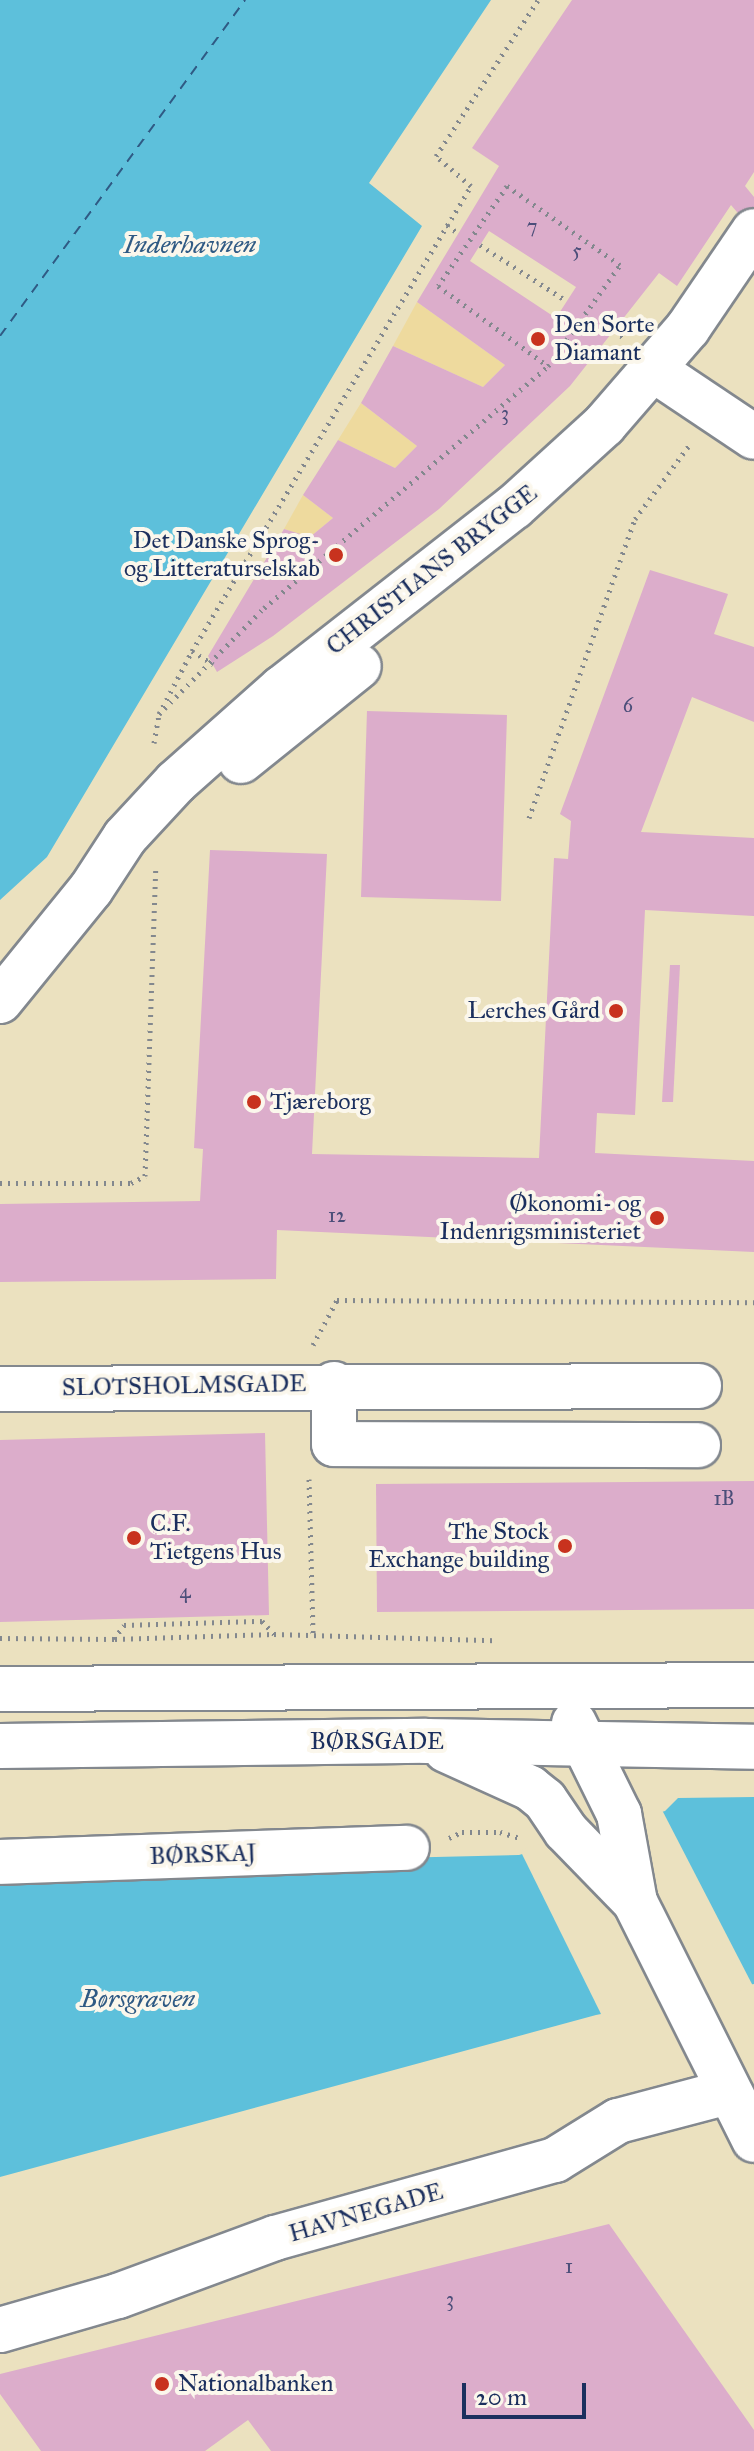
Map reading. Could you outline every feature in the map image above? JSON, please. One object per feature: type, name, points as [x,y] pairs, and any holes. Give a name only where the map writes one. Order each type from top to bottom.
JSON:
[{"type":"street","name":"CHRISTIANS BRYGGE","points":[[0,1001],[91,889],[140,818],[203,756],[546,480],[664,377],[754,231]]},
{"type":"street","name":"CHRISTIANS BRYGGE","points":[[91,889],[148,847],[241,761],[566,497],[664,377],[754,275]]},
{"type":"street","points":[[664,377],[754,437]]},
{"type":"street","points":[[331,1384],[334,1444],[698,1445]]},
{"type":"street","name":"SLOTSHOLMSGADE","points":[[0,1389],[331,1384],[699,1386]]},
{"type":"street","points":[[0,1689],[754,1685]]},
{"type":"street","points":[[553,1686],[619,1814],[635,1902],[754,2140]]},
{"type":"street","points":[[426,1741],[530,1788],[566,1831],[635,1902]]},
{"type":"street","name":"BØRSGADE","points":[[0,1746],[426,1741],[754,1747]]},
{"type":"street","name":"BØRSKAJ","points":[[0,1862],[407,1848]]},
{"type":"street","name":"HAVNEGADE","points":[[0,2330],[118,2296],[275,2238],[555,2160],[618,2121],[728,2092]]},
{"type":"path","points":[[152,755],[159,714],[192,651],[471,186],[436,156],[538,0]]},
{"type":"path","points":[[159,714],[213,664],[264,608],[548,366],[620,265],[507,186],[438,286],[548,366]]},
{"type":"path","points":[[447,225],[458,233]]},
{"type":"path","points":[[480,245],[567,301]]},
{"type":"path","points":[[529,818],[635,519],[715,411]]},
{"type":"path","points":[[192,651],[213,664]]},
{"type":"path","points":[[0,1183],[131,1183],[145,1176],[158,873],[148,847]]},
{"type":"path","points":[[331,1384],[337,1300],[754,1302]]},
{"type":"path","points":[[309,1475],[313,1634]]},
{"type":"path","points":[[114,1639],[124,1625],[262,1621],[274,1634]]},
{"type":"path","points":[[0,1638],[114,1639],[313,1634],[501,1640]]},
{"type":"path","points":[[407,1848],[462,1832],[500,1832],[512,1838]]},
{"type":"sand","points":[[417,302],[505,365],[483,387],[393,346]]},
{"type":"sand","points":[[361,403],[417,446],[395,468],[338,440]]},
{"type":"sand","points":[[303,495],[333,518],[310,537],[284,529]]},
{"type":"water","name":"Inderhavnen","points":[[0,0],[491,0],[369,183],[422,226],[47,857],[0,900]]},
{"type":"water","name":"Børsgraven","points":[[754,1797],[754,1984],[596,2015],[0,2177],[0,1867],[519,1855],[665,1811],[678,1798]]},
{"type":"pier","points":[[661,1808],[754,1988],[603,2018],[520,1850]]},
{"type":"building","name":"Den Sorte Diamant","points":[[572,0],[754,0],[754,172],[745,186],[754,197],[754,232],[731,205],[677,286],[659,273],[570,386],[439,509],[273,636],[217,672],[208,656],[284,529],[310,537],[333,518],[303,495],[338,440],[395,468],[417,446],[361,403],[393,346],[483,387],[505,365],[417,302],[499,166],[472,148]],"holes":[[[489,231],[576,287],[556,318],[470,261]]]},
{"type":"building","name":"Tjæreborg","points":[[650,570],[728,594],[714,634],[754,647],[754,722],[692,697],[641,832],[754,838],[754,916],[645,910],[635,1115],[597,1113],[595,1153],[754,1161],[754,1252],[277,1230],[276,1279],[0,1282],[0,1204],[200,1201],[203,1149],[194,1148],[210,850],[327,854],[312,1154],[539,1158],[554,858],[568,859],[571,821],[560,814]]},
{"type":"building","points":[[367,711],[507,715],[501,901],[361,897]]},
{"type":"building","points":[[670,965],[680,965],[673,1102],[662,1102]]},
{"type":"building","name":"C.F. Tietgens Hus","points":[[265,1433],[269,1615],[0,1622],[0,1440]]},
{"type":"building","name":"The Stock Exchange building","points":[[754,1481],[754,1609],[377,1612],[376,1484]]},
{"type":"building","points":[[609,2224],[754,2430],[754,2451],[271,2451],[248,2420],[205,2451],[41,2451],[0,2394],[0,2374]]},
{"type":"ferry route","points":[[0,336],[245,0]]},
{"type":"place","name":"Den Sorte Diamant","points":[[538,339]]},
{"type":"place","name":"Det Danske Sprog- og Litteraturselskab","points":[[336,555]]},
{"type":"place","name":"Lerches Gård","points":[[616,1011]]},
{"type":"place","name":"Tjæreborg","points":[[254,1102]]},
{"type":"place","name":"Økonomi- og Indenrigsministeriet","points":[[657,1218]]},
{"type":"place","name":"C.F. Tietgens Hus","points":[[134,1538]]},
{"type":"place","name":"The Stock Exchange building","points":[[565,1546]]},
{"type":"place","name":"Nationalbanken","points":[[162,2384]]}]
